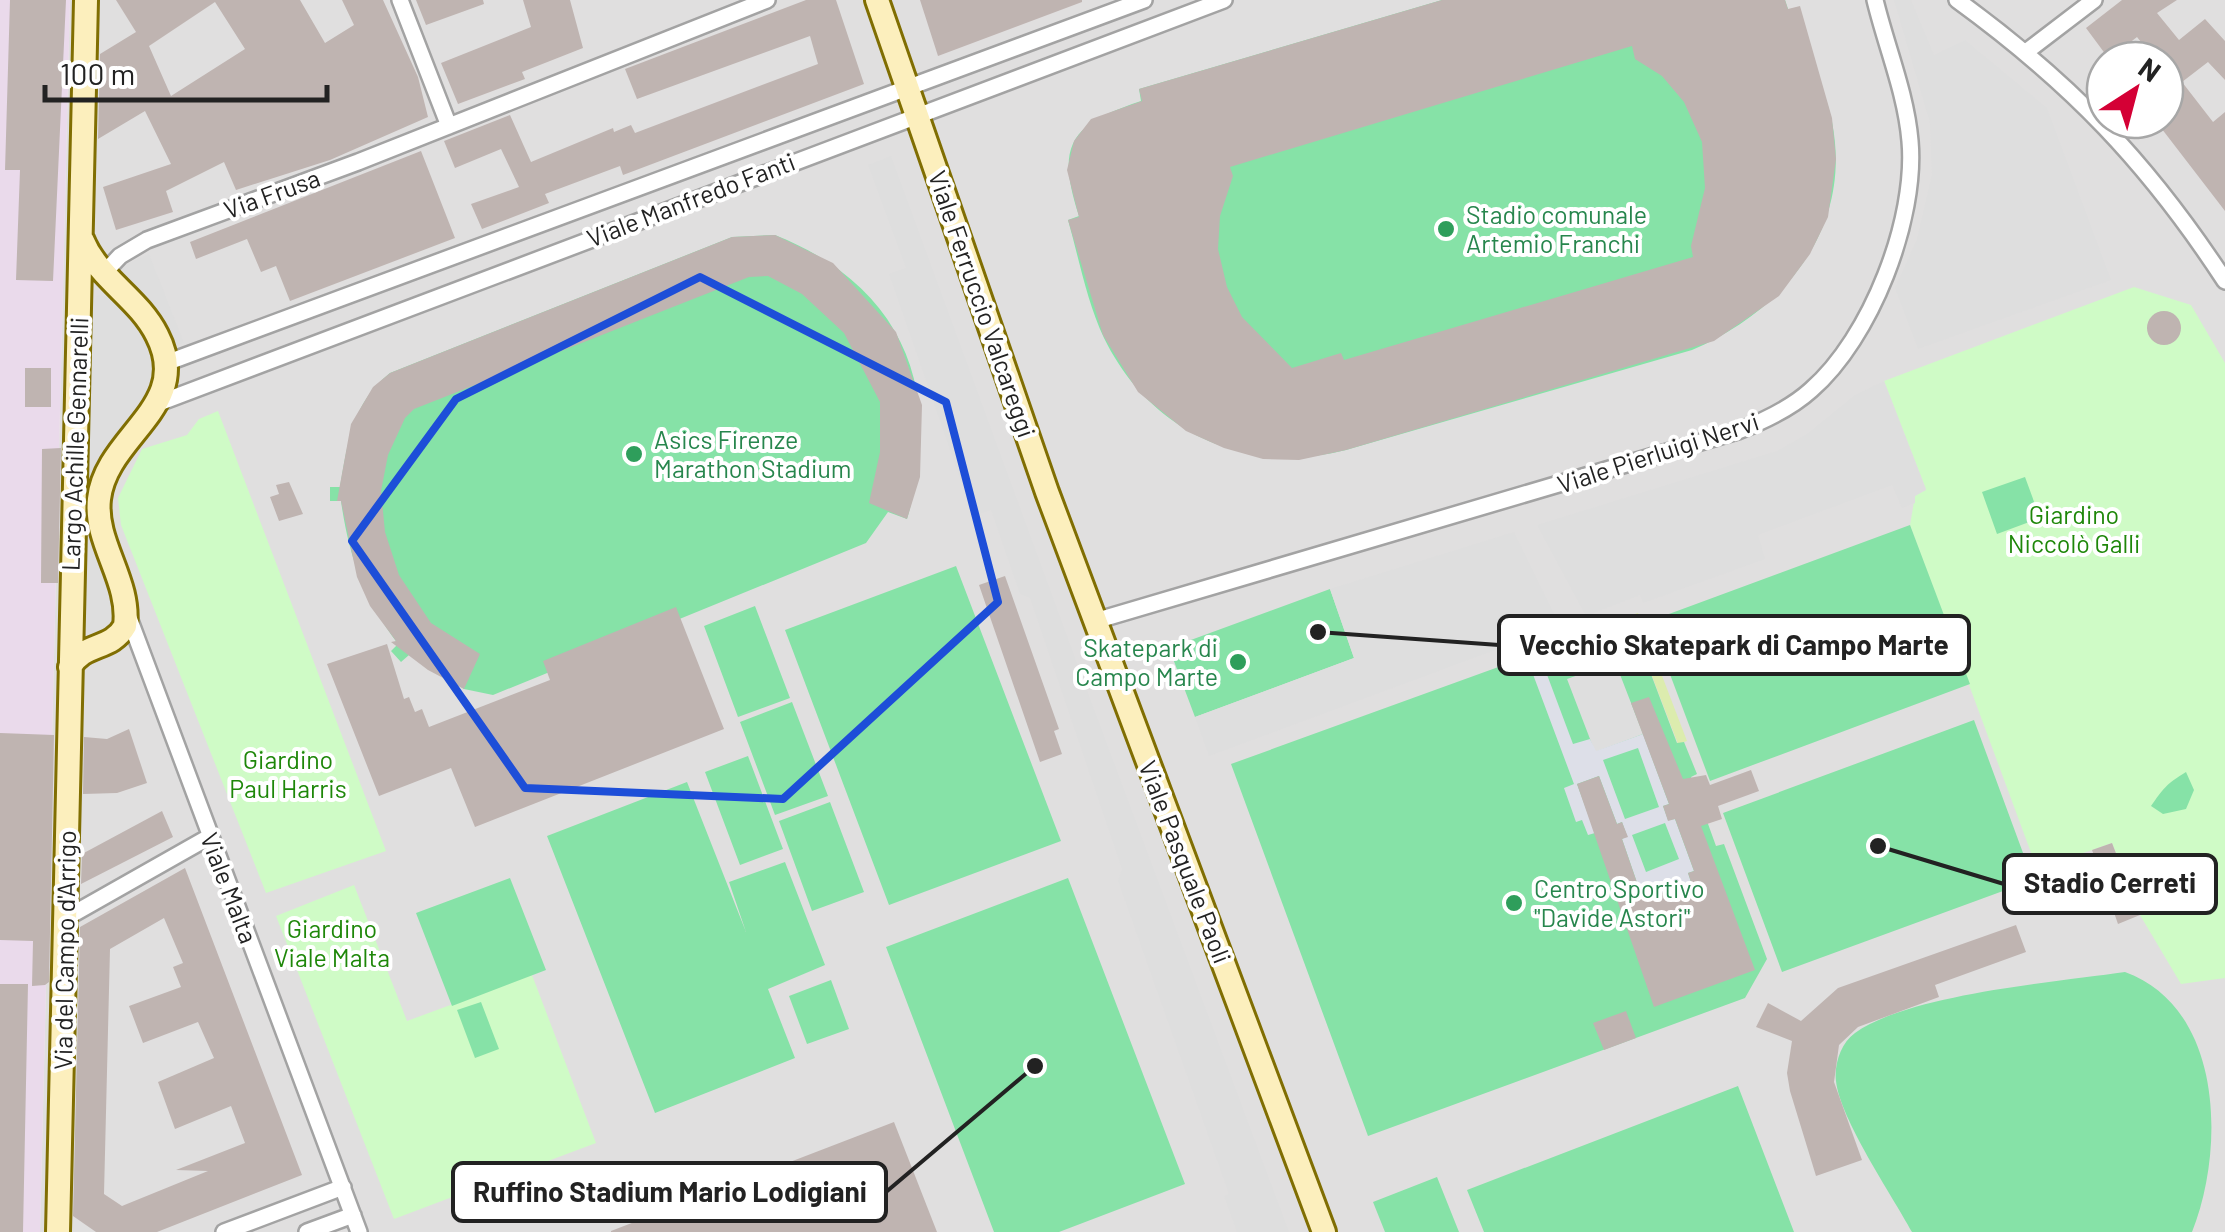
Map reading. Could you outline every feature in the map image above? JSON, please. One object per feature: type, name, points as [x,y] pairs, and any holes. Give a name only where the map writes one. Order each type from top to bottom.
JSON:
[{"type":"street","points":[[80,307],[86,0]]},
{"type":"street","points":[[400,0],[449,126]]},
{"type":"street","name":"Via Frusa","points":[[104,276],[120,256],[147,240],[766,0]]},
{"type":"street","name":"Viale Ferruccio Valcareggi","points":[[877,0],[1047,492]]},
{"type":"street","points":[[892,0],[912,62],[906,91]]},
{"type":"street","name":"Viale Manfredo Fanti","points":[[159,403],[1224,0]]},
{"type":"street","name":"Viale Pierluigi Nervi","points":[[1095,621],[1738,430],[1809,392],[1840,359],[1862,323],[1892,256],[1906,209],[1910,140],[1875,0]]},
{"type":"street","points":[[1957,0],[2026,52],[2143,165],[2225,281]]},
{"type":"street","points":[[2026,52],[2094,0]]},
{"type":"street","points":[[81,236],[104,276],[143,313],[159,338],[166,363],[906,91],[1137,1],[1144,29]]},
{"type":"street","points":[[477,250],[487,278]]},
{"type":"street","name":"Largo Achille Gennarelli","points":[[70,619],[80,307],[88,280],[104,276]]},
{"type":"street","points":[[252,334],[261,364]]},
{"type":"street","name":"Largo Achille Gennarelli","points":[[126,610],[102,527],[99,494],[118,454],[159,403],[166,363]]},
{"type":"street","name":"Viale Pasquale Paoli","points":[[1047,492],[1324,1232]]},
{"type":"street","points":[[70,667],[82,650],[104,644],[123,631],[126,610]]},
{"type":"street","name":"Viale Malta","points":[[126,610],[360,1232]]},
{"type":"street","points":[[70,619],[85,640],[129,645],[141,656]]},
{"type":"street","name":"Via del Campo d'Arrigo","points":[[58,1232],[70,619]]},
{"type":"street","points":[[66,918],[209,837]]},
{"type":"street","points":[[224,1232],[342,1187]]},
{"type":"street","points":[[307,1232],[352,1215]]},
{"type":"highlighted area","points":[[700,277],[946,402],[998,602],[783,799],[525,788],[352,541],[456,399]]},
{"type":"shaded area","points":[[0,0],[70,0],[40,1232],[0,1232]]},
{"type":"shaded area","points":[[70,0],[2225,0],[2225,1232],[40,1232]]},
{"type":"shaded area","points":[[1894,0],[1911,0],[1934,55],[1965,40],[2047,108],[2111,280],[1918,349],[1895,288],[1917,239],[1932,174],[1930,123]]},
{"type":"shaded area","points":[[891,156],[1289,1232],[1237,1232],[1224,1196],[1229,1194],[1118,881],[1122,869],[1030,598],[1020,594],[991,510],[973,516],[889,274],[906,268],[868,165]]},
{"type":"shaded area","points":[[149,254],[184,343],[177,345],[115,270]]},
{"type":"shaded area","points":[[98,295],[115,299],[144,327],[157,366],[156,383],[103,464],[116,589],[115,625],[94,634],[82,631],[88,308]]},
{"type":"shaded area","points":[[1884,381],[1926,490],[1915,496],[1915,503],[1902,508],[1892,485],[1758,535],[1765,559],[1643,603],[1640,595],[1586,616],[1537,525],[1777,451],[1807,434],[1855,395]]},
{"type":"shaded area","points":[[1514,532],[1560,626],[1209,756],[1195,717],[1354,658],[1330,589]]},
{"type":"shaded area","points":[[1609,646],[1643,734],[1595,752],[1567,679],[1581,674],[1575,659]]},
{"type":"shaded area","points":[[1543,664],[1573,744],[1590,739],[1596,751],[1643,734],[1669,804],[1663,806],[1668,820],[1675,819],[1694,871],[1688,873],[1691,882],[1643,900],[1622,839],[1627,836],[1622,822],[1617,824],[1599,776],[1577,784],[1595,833],[1588,835],[1582,820],[1576,822],[1564,788],[1574,784],[1531,669]],"holes":[[[1638,748],[1659,807],[1625,819],[1603,760]],[[1665,823],[1679,859],[1646,872],[1632,835]]]},
{"type":"green space","name":"Stadio comunale Artemio Franchi","points":[[1442,0],[1785,0],[1828,106],[1836,161],[1832,197],[1821,230],[1804,261],[1756,313],[1692,350],[1346,450],[1308,457],[1272,457],[1237,451],[1174,422],[1123,371],[1093,310],[1068,220],[1079,216],[1069,170],[1075,140],[1099,118],[1141,101],[1139,89]]},
{"type":"green space","name":"Asics Firenze Marathon Stadium","points":[[775,235],[819,257],[855,283],[883,313],[903,348],[916,386],[920,427],[917,472],[907,519],[888,512],[866,543],[493,695],[464,689],[409,655],[401,662],[391,651],[398,644],[360,577],[341,501],[330,501],[330,487],[340,487],[354,424],[377,385],[390,373],[732,237]]},
{"type":"green space","name":"Giardino Niccolò Galli","points":[[2134,287],[2191,305],[2225,363],[2225,978],[2181,984],[2140,915],[2112,843],[2037,869],[1910,525],[1915,496],[1926,489],[1884,381]]},
{"type":"green space","name":"Giardino Paul Harris","points":[[218,411],[386,851],[266,893],[121,525],[118,498],[142,449],[187,435],[199,419]]},
{"type":"green space","points":[[2025,477],[2040,518],[1997,534],[1982,492]]},
{"type":"green space","points":[[1910,525],[1970,684],[1710,781],[1650,621]]},
{"type":"green space","points":[[956,566],[1061,841],[889,905],[785,630]]},
{"type":"green space","name":"Skatepark di Campo Marte","points":[[1330,589],[1354,658],[1195,717],[1169,648]]},
{"type":"green space","points":[[755,606],[790,698],[738,717],[704,626]]},
{"type":"green space","points":[[1638,613],[1687,741],[1678,744],[1629,616]]},
{"type":"green space","name":"Centro Sportivo \"Davide Astori\"","points":[[1629,616],[1677,743],[1684,742],[1697,774],[1691,777],[1716,846],[1724,844],[1767,959],[1745,998],[1368,1136],[1231,764],[1562,644],[1565,634],[1584,627],[1592,632]]},
{"type":"green space","points":[[792,702],[828,796],[775,815],[740,722]]},
{"type":"green space","points":[[1974,720],[2033,880],[1782,972],[1723,813]]},
{"type":"green space","points":[[748,756],[783,849],[740,865],[705,772]]},
{"type":"green space","points":[[2186,772],[2194,790],[2186,809],[2163,814],[2151,806],[2166,787]]},
{"type":"green space","points":[[687,782],[746,932],[729,882],[785,862],[825,965],[768,989],[795,1058],[655,1113],[547,836]]},
{"type":"green space","points":[[830,802],[864,892],[812,911],[779,821]]},
{"type":"green space","points":[[510,878],[546,970],[452,1006],[416,913]]},
{"type":"green space","points":[[1068,878],[1185,1184],[1059,1232],[994,1232],[886,947]]},
{"type":"green space","name":"Giardino Viale Malta","points":[[354,885],[407,1021],[532,975],[596,1143],[394,1219],[276,916]]},
{"type":"green space","points":[[2125,972],[2158,990],[2182,1016],[2198,1048],[2208,1085],[2209,1162],[2192,1232],[1912,1232],[1857,1136],[1840,1097],[1836,1068],[1846,1042],[1879,1020],[1910,1008],[2023,985]]},
{"type":"green space","points":[[831,980],[849,1029],[807,1044],[789,996]]},
{"type":"green space","points":[[481,1002],[499,1049],[475,1058],[457,1010]]},
{"type":"green space","points":[[1738,1086],[1794,1232],[1484,1232],[1467,1190]]},
{"type":"green space","points":[[1437,1177],[1459,1232],[1385,1232],[1373,1202]]},
{"type":"building","points":[[10,0],[66,0],[53,281],[16,280],[20,170],[5,170]]},
{"type":"building","points":[[116,0],[300,0],[325,43],[354,25],[342,0],[383,0],[418,77],[428,117],[330,160],[236,190],[224,162],[166,191],[173,212],[116,230],[103,187],[171,164],[145,111],[98,139],[100,54],[136,32]],"holes":[[[215,2],[245,49],[171,96],[149,46]]]},
{"type":"building","points":[[416,0],[483,0],[484,4],[426,25]]},
{"type":"building","points":[[523,0],[570,0],[583,48],[522,72],[525,79],[458,104],[441,63],[531,27]]},
{"type":"building","points":[[806,0],[836,0],[864,84],[623,175],[620,166],[545,194],[549,203],[482,229],[471,204],[519,187],[501,149],[455,168],[444,141],[510,115],[531,162],[613,128],[614,132],[631,125],[635,133],[818,64],[810,36],[637,99],[625,69]]},
{"type":"building","points":[[920,0],[1082,0],[1082,2],[938,56]]},
{"type":"building","name":"Stadio comunale Artemio Franchi","points":[[1442,0],[1785,0],[1788,9],[1800,6],[1832,118],[1836,159],[1828,217],[1810,254],[1779,296],[1714,341],[1346,450],[1299,460],[1263,459],[1186,431],[1138,392],[1103,335],[1068,220],[1079,217],[1067,170],[1074,141],[1091,119],[1142,101],[1139,89]],"holes":[[[1632,46],[1635,59],[1662,76],[1684,102],[1702,142],[1705,188],[1691,246],[1693,257],[1344,360],[1341,353],[1292,368],[1242,317],[1227,287],[1218,249],[1220,216],[1233,176],[1230,167]]]},
{"type":"building","points":[[2122,0],[2177,0],[2157,13],[2179,40],[2137,37],[2095,40],[2086,28]]},
{"type":"building","points":[[2205,19],[2225,41],[2225,80],[2208,62],[2185,80],[2185,40],[2179,40]]},
{"type":"building","points":[[2185,86],[2213,122],[2225,112],[2225,211],[2170,140],[2185,140]]},
{"type":"building","points":[[421,151],[455,238],[290,301],[276,266],[261,272],[247,239],[196,259],[190,242]]},
{"type":"building","points":[[775,235],[833,263],[896,332],[922,405],[920,477],[907,519],[869,503],[880,452],[880,402],[844,333],[802,294],[768,276],[749,277],[414,409],[405,418],[388,455],[381,491],[385,532],[399,575],[431,623],[480,654],[464,689],[428,670],[391,642],[396,641],[370,606],[357,577],[341,501],[337,501],[351,424],[373,387],[390,373],[732,237]]},
{"type":"building","points":[[2164,311],[2176,316],[2181,328],[2176,340],[2164,345],[2152,340],[2147,328],[2152,316]]},
{"type":"building","points":[[25,368],[51,368],[51,407],[25,407]]},
{"type":"building","points":[[61,448],[58,583],[41,583],[42,449]]},
{"type":"building","points":[[289,482],[303,514],[279,521],[270,497],[279,494],[276,485]]},
{"type":"building","points":[[1005,576],[1059,729],[1054,731],[1062,754],[1040,762],[979,585]]},
{"type":"building","points":[[676,607],[724,729],[475,827],[451,768],[379,796],[327,664],[387,644],[404,699],[409,697],[415,712],[422,709],[429,727],[550,680],[543,661]]},
{"type":"building","points":[[1649,697],[1683,779],[1706,775],[1710,785],[1751,770],[1759,791],[1718,806],[1722,819],[1701,826],[1755,970],[1654,1007],[1577,784],[1599,776],[1617,824],[1622,822],[1628,837],[1622,839],[1643,900],[1691,882],[1688,873],[1694,871],[1675,819],[1668,821],[1663,806],[1669,804],[1631,703]]},
{"type":"building","points":[[129,729],[147,783],[117,793],[83,794],[84,737],[107,739]]},
{"type":"building","points":[[0,733],[54,735],[49,982],[45,985],[32,986],[33,941],[0,940]]},
{"type":"building","points":[[162,811],[173,837],[81,884],[82,854]]},
{"type":"building","points":[[2112,843],[2140,915],[2118,924],[2092,850]]},
{"type":"building","points":[[185,868],[302,1175],[157,1232],[96,1232],[73,1216],[80,927]],"holes":[[[164,918],[183,963],[173,967],[181,987],[129,1006],[143,1043],[198,1022],[214,1058],[158,1082],[175,1129],[231,1106],[245,1143],[176,1170],[208,1171],[122,1206],[104,1194],[110,949]]]},
{"type":"building","points":[[2016,925],[2026,952],[1935,985],[1939,997],[1858,1027],[1839,1045],[1834,1082],[1862,1160],[1816,1176],[1790,1091],[1787,1073],[1792,1041],[1756,1027],[1768,1003],[1801,1021],[1838,988]]},
{"type":"building","points":[[0,984],[28,984],[23,1232],[0,1232]]},
{"type":"building","points":[[1626,1011],[1636,1038],[1604,1050],[1593,1023]]},
{"type":"building","points":[[894,1122],[937,1232],[611,1232],[611,1231]]},
{"type":"place","name":"Stadio comunale Artemio Franchi","points":[[1446,229]]},
{"type":"place","name":"Asics Firenze Marathon Stadium","points":[[634,454]]},
{"type":"place","name":"Vecchio Skatepark di Campo Marte","points":[[1318,632]]},
{"type":"place","name":"Skatepark di Campo Marte","points":[[1238,662]]},
{"type":"place","name":"Stadio Cerreti","points":[[1878,846]]},
{"type":"place","name":"Centro Sportivo \"Davide Astori\"","points":[[1514,903]]},
{"type":"place","name":"Ruffino Stadium Mario Lodigiani","points":[[1035,1066]]}]
